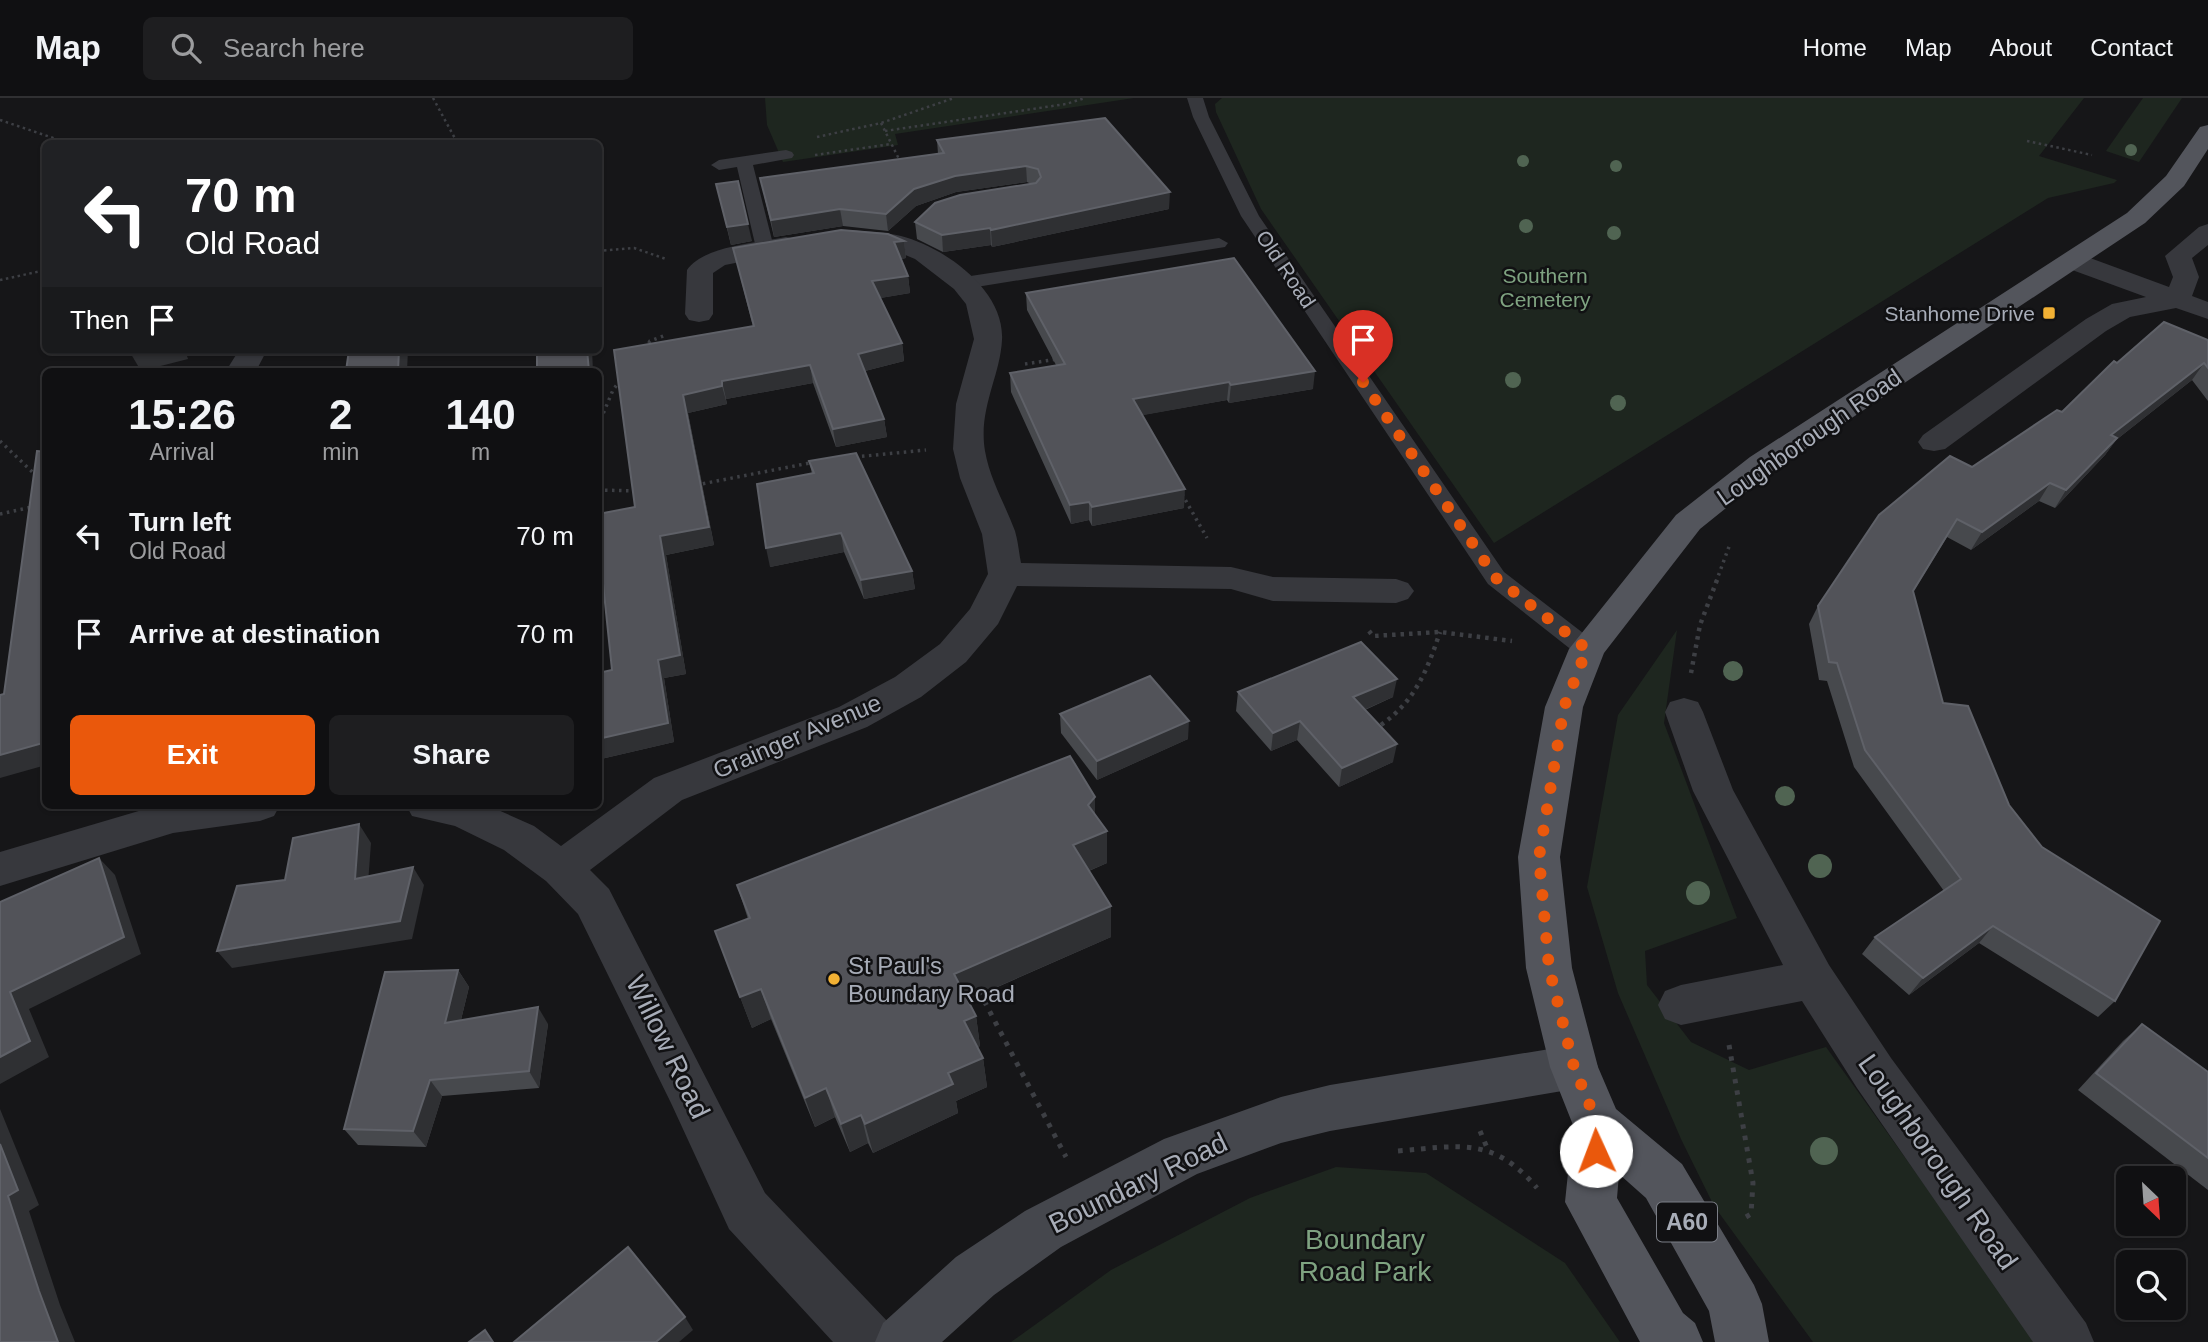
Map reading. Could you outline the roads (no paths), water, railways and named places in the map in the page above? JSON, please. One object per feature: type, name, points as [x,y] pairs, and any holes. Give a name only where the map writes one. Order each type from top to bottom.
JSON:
[{"type":"main road","name":"Loughborough Road","points":[[1742,1342],[1735,1304],[1664,1181],[1598,1125],[1574,1067],[1549,968],[1539,857],[1564,707],[1587,649],[1688,522],[1750,472],[2136,218],[2175,181],[2208,132]]},
{"type":"main road","name":"Loughborough Road","points":[[1598,1125],[1591,1202],[1664,1332],[1676,1342]]},
{"type":"street","points":[[895,242],[926,213]]},
{"type":"street","points":[[2177,300],[2186,277],[2178,256],[2208,232]]},
{"type":"street","points":[[699,313],[701,270],[716,259],[765,248],[843,237],[895,242],[924,253],[964,283],[980,303],[986,321],[988,340],[971,404],[969,449],[976,478],[999,534],[1005,574],[1231,579],[1273,589],[1396,591]]},
{"type":"street","points":[[2073,261],[2208,311]]},
{"type":"street","points":[[1934,442],[2095,325],[2122,310],[2177,300]]},
{"type":"street","name":"Grainger Avenue","points":[[561,869],[668,789],[853,717],[908,687],[953,653],[985,615],[1005,574]]},
{"type":"street","name":"Loughborough Road","points":[[1684,712],[1713,791],[1813,979],[1874,1073],[2024,1286],[2067,1342]]},
{"type":"street","points":[[0,869],[173,811],[202,809]]},
{"type":"street","name":"Willow Road","points":[[451,809],[463,811],[519,838],[561,869],[594,902],[747,1211],[870,1342]]},
{"type":"street","points":[[1681,1005],[1813,979]]},
{"type":"street","name":"Boundary Road","points":[[902,1342],[975,1276],[1043,1229],[1182,1156],[1281,1120],[1396,1095],[1574,1067]]},
{"type":"lane","name":"Old Road","points":[[1195,98],[1201,117],[1251,216],[1496,578],[1587,649]]},
{"type":"lane","points":[[719,165],[786,155]]},
{"type":"lane","points":[[744,161],[765,248]]},
{"type":"lane","points":[[964,283],[1219,243]]},
{"type":"place","name":"Stanhome Drive","points":[[2049,313]]},
{"type":"place","name":"St Paul's Boundary Road","points":[[834,979]]},
{"type":"park label","name":"Southern Cemetery","points":[[1545,287]]},
{"type":"park label","name":"Boundary Road Park","points":[[1365,1255]]}]
